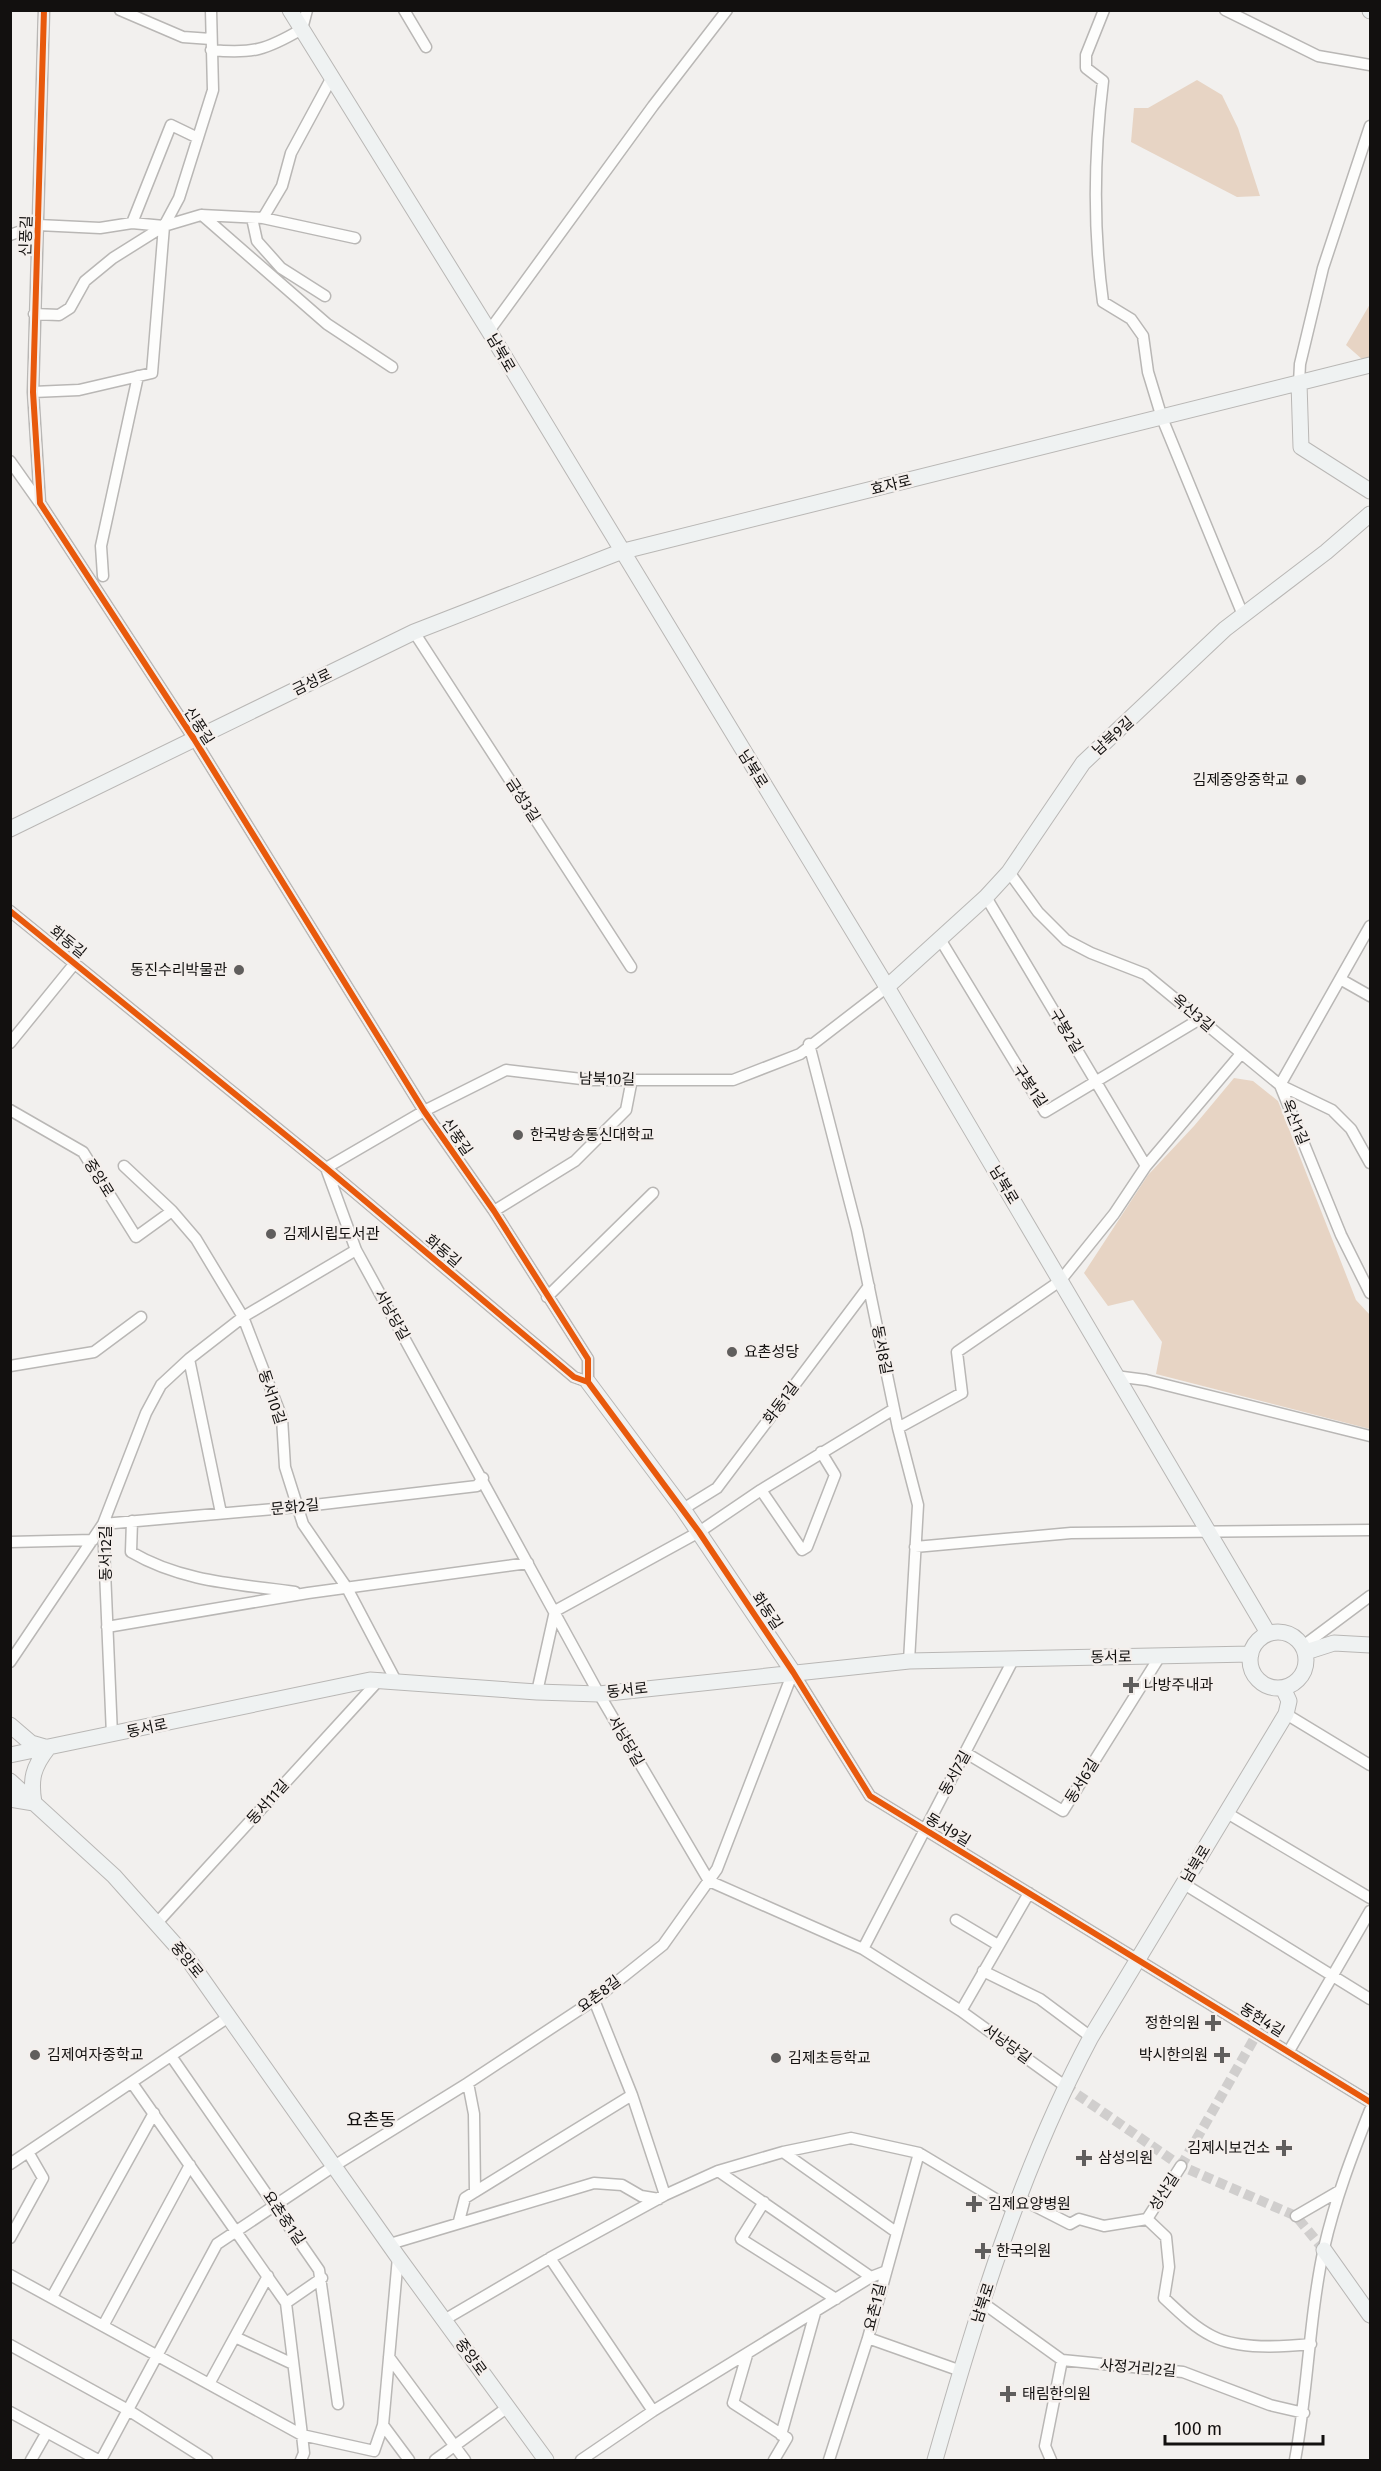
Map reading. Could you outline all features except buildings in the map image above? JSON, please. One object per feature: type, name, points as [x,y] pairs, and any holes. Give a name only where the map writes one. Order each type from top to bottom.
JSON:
[{"type":"main road","name":"남북로","points":[[290,10],[489,331],[620,552],[886,987],[1268,1633]]},
{"type":"main road","name":"효자로","points":[[620,552],[1371,365]]},
{"type":"main road","points":[[1299,383],[1301,447],[1371,492]]},
{"type":"main road","name":"남북9길","points":[[886,987],[986,897],[1009,872],[1083,764],[1225,629],[1371,514]]},
{"type":"main road","name":"금성로","points":[[10,829],[414,632],[620,552]]},
{"type":"main road","name":"화동길","points":[[588,1382],[683,1509],[793,1672]]},
{"type":"main road","points":[[1268,1633],[1288,1633],[1305,1649],[1306,1666],[1300,1678],[1283,1688],[1269,1686],[1258,1679],[1251,1667],[1251,1654],[1257,1641],[1268,1633]]},
{"type":"main road","points":[[1305,1649],[1334,1643],[1371,1645]]},
{"type":"main road","name":"동서로","points":[[10,1755],[388,1680],[537,1692],[599,1694],[909,1661],[1251,1654]]},
{"type":"main road","points":[[1283,1688],[1289,1701],[1286,1714]]},
{"type":"main road","name":"남북로","points":[[934,2460],[1016,2204],[1065,2086],[1091,2037],[1286,1714]]},
{"type":"main road","points":[[10,1725],[31,1743],[48,1748],[33,1771],[30,1782],[34,1803],[10,1799]]},
{"type":"main road","name":"중앙로","points":[[10,1780],[114,1876],[188,1959],[546,2460]]},
{"type":"main road","points":[[1324,2250],[1371,2315]]},
{"type":"street","name":"신풍길","points":[[44,10],[33,392],[40,503],[194,739],[424,1111],[494,1211],[588,1359],[588,1382]]},
{"type":"street","points":[[120,10],[183,37],[234,52],[270,48],[302,29],[307,10]]},
{"type":"street","points":[[33,392],[79,390],[152,373],[164,226],[179,198],[213,90],[211,10]]},
{"type":"street","points":[[404,10],[426,47]]},
{"type":"street","points":[[489,331],[652,106],[727,10]]},
{"type":"street","points":[[1104,10],[1086,55],[1086,68],[1103,81],[1095,148],[1102,302],[1131,319],[1143,336],[1148,372],[1162,418],[1244,615]]},
{"type":"street","points":[[1225,10],[1318,56],[1371,65]]},
{"type":"street","points":[[325,296],[281,268],[257,241],[258,218],[282,186],[291,153],[331,79]]},
{"type":"street","points":[[132,223],[171,125],[198,138]]},
{"type":"street","points":[[1299,383],[1300,364],[1323,268],[1371,126]]},
{"type":"street","points":[[201,215],[327,324],[392,368]]},
{"type":"street","points":[[34,314],[59,315],[70,308],[86,281],[113,258],[164,226],[201,215],[258,218],[355,238]]},
{"type":"street","points":[[10,235],[38,225],[100,228],[132,223],[164,226]]},
{"type":"street","points":[[103,576],[101,546],[138,376]]},
{"type":"street","points":[[10,461],[40,503]]},
{"type":"street","name":"금성3길","points":[[414,632],[632,967]]},
{"type":"street","name":"옥산3길","points":[[1009,872],[1038,912],[1066,940],[1091,953],[1145,974],[1240,1055],[1280,1085],[1332,1110],[1341,1118],[1371,1163]]},
{"type":"street","name":"구봉2길","points":[[986,897],[1146,1166]]},
{"type":"street","name":"화동길","points":[[10,911],[326,1168],[574,1377],[588,1382]]},
{"type":"street","name":"옥산1길","points":[[1371,926],[1280,1085],[1341,1235],[1371,1293]]},
{"type":"street","name":"구봉1길","points":[[940,939],[1045,1112],[1200,1019]]},
{"type":"street","points":[[10,1043],[75,963]]},
{"type":"street","points":[[1340,979],[1371,996]]},
{"type":"street","name":"남북10길","points":[[326,1168],[424,1111],[506,1070],[590,1080],[733,1080],[800,1054],[809,1044],[886,987]]},
{"type":"street","name":"동서8길","points":[[809,1044],[821,1082],[869,1286],[898,1428],[918,1505],[909,1661]]},
{"type":"street","points":[[898,1428],[962,1393],[957,1352],[1060,1281],[1114,1214],[1146,1166],[1240,1055]]},
{"type":"street","points":[[494,1211],[575,1161],[626,1110],[632,1079]]},
{"type":"street","name":"중앙로","points":[[10,1110],[83,1152],[136,1237],[172,1211]]},
{"type":"street","name":"동서10길","points":[[124,1166],[172,1211],[196,1239],[243,1317],[282,1418],[285,1467],[303,1524],[347,1588],[388,1680]]},
{"type":"street","name":"서낭당길","points":[[326,1168],[356,1250],[483,1478],[599,1694],[709,1881],[863,1949],[961,2011],[1065,2086]]},
{"type":"street","points":[[547,1297],[653,1193]]},
{"type":"street","name":"동서12길","points":[[112,1735],[104,1524],[146,1413],[162,1385],[189,1359],[243,1317],[356,1250]]},
{"type":"street","name":"화동1길","points":[[683,1509],[717,1488],[869,1286]]},
{"type":"street","points":[[10,1366],[94,1352],[141,1317]]},
{"type":"street","points":[[189,1359],[221,1513]]},
{"type":"street","points":[[1115,1376],[1146,1380],[1371,1436]]},
{"type":"street","points":[[537,1692],[555,1611],[699,1532],[821,1452],[894,1409]]},
{"type":"street","points":[[761,1490],[802,1550],[807,1547],[835,1474],[821,1452]]},
{"type":"street","name":"문화2길","points":[[104,1524],[297,1507],[477,1486],[483,1478]]},
{"type":"street","points":[[132,1521],[131,1552],[156,1567],[200,1579],[308,1593]]},
{"type":"street","points":[[10,1662],[104,1524]]},
{"type":"street","points":[[915,1546],[1071,1533],[1371,1530]]},
{"type":"street","points":[[10,1542],[93,1540]]},
{"type":"street","points":[[107,1627],[308,1593],[528,1563]]},
{"type":"street","points":[[1305,1649],[1371,1596]]},
{"type":"street","name":"동서6길","points":[[966,1753],[1063,1811],[1160,1656]]},
{"type":"street","name":"동서7길","points":[[863,1949],[1013,1660]]},
{"type":"street","points":[[709,1881],[717,1869],[793,1672]]},
{"type":"street","name":"동서9길","points":[[793,1672],[870,1796],[1140,1959]]},
{"type":"street","name":"동서11길","points":[[156,1924],[388,1680]]},
{"type":"street","points":[[1286,1714],[1371,1765]]},
{"type":"street","points":[[1227,1813],[1371,1898]]},
{"type":"street","name":"요촌8길","points":[[334,2166],[468,2083],[594,2000],[663,1945],[709,1881]]},
{"type":"street","points":[[1184,1884],[1371,1999]]},
{"type":"street","points":[[961,2011],[1029,1893]]},
{"type":"street","points":[[1289,2051],[1371,1911]]},
{"type":"street","points":[[956,1920],[998,1946]]},
{"type":"street","name":"동헌4길","points":[[1140,1959],[1371,2102]]},
{"type":"street","points":[[983,1971],[1040,1999],[1091,2037]]},
{"type":"street","points":[[594,2000],[632,2095],[662,2197]]},
{"type":"street","points":[[10,2164],[230,2016]]},
{"type":"street","name":"요촌중1길","points":[[171,2056],[276,2204],[322,2278],[338,2404]]},
{"type":"street","points":[[132,2083],[286,2303],[304,2453],[301,2460]]},
{"type":"street","points":[[468,2083],[474,2114],[475,2192]]},
{"type":"street","points":[[459,2221],[465,2198],[632,2095]]},
{"type":"street","points":[[1295,2460],[1304,2414],[1324,2250],[1339,2191],[1371,2110]]},
{"type":"street","points":[[52,2297],[154,2113]]},
{"type":"street","points":[[444,2320],[550,2258],[662,2197],[718,2171],[783,2152],[851,2138],[920,2153],[1016,2204],[1070,2224],[1079,2219],[1104,2226],[1147,2219],[1166,2237],[1169,2267],[1164,2298],[1196,2326],[1214,2337],[1240,2343],[1293,2346],[1311,2344]]},
{"type":"street","points":[[10,2238],[43,2178],[28,2152]]},
{"type":"street","points":[[783,2152],[896,2232]]},
{"type":"street","name":"요촌1길","points":[[829,2460],[868,2338],[884,2272],[920,2153]]},
{"type":"street","points":[[103,2326],[190,2165]]},
{"type":"street","points":[[10,2412],[99,2460],[217,2244],[334,2166]]},
{"type":"street","name":"성산길","points":[[1147,2219],[1181,2166]]},
{"type":"street","points":[[718,2171],[871,2277]]},
{"type":"street","points":[[10,2275],[302,2435],[374,2451],[383,2425],[394,2250],[459,2221],[594,2183],[622,2185],[641,2196],[662,2197]]},
{"type":"street","points":[[1296,2217],[1339,2191]]},
{"type":"street","points":[[764,2202],[741,2239],[836,2299]]},
{"type":"street","points":[[550,2258],[653,2411]]},
{"type":"street","points":[[581,2460],[653,2411],[871,2277],[884,2272]]},
{"type":"street","points":[[208,2384],[268,2276]]},
{"type":"street","points":[[286,2303],[322,2278]]},
{"type":"street","points":[[983,2303],[1062,2360],[1045,2446],[1051,2460]]},
{"type":"street","points":[[774,2460],[784,2436],[815,2313]]},
{"type":"street","points":[[235,2337],[293,2364]]},
{"type":"street","points":[[868,2338],[961,2371]]},
{"type":"street","points":[[10,2345],[128,2410],[207,2460]]},
{"type":"street","points":[[747,2355],[733,2403],[784,2436]]},
{"type":"street","points":[[389,2357],[465,2460]]},
{"type":"street","name":"사정거리2길","points":[[1062,2360],[1183,2372],[1270,2405],[1304,2414]]},
{"type":"street","points":[[435,2460],[508,2407]]},
{"type":"street","points":[[383,2425],[409,2460]]},
{"type":"street","points":[[31,2460],[47,2432]]},
{"type":"shaded area","points":[[1197,80],[1222,95],[1238,128],[1260,196],[1237,197],[1131,142],[1134,108],[1148,108]]},
{"type":"shaded area","points":[[1370,304],[1370,357],[1363,360],[1346,345]]},
{"type":"shaded area","points":[[1234,1078],[1253,1081],[1278,1101],[1356,1300],[1370,1315],[1370,1429],[1156,1374],[1162,1342],[1133,1300],[1108,1306],[1084,1273],[1148,1175],[1194,1126]]},
{"type":"tunnel","points":[[1181,2166],[1258,2032]]},
{"type":"tunnel","points":[[1065,2086],[1181,2166],[1296,2216],[1324,2250]]},
{"type":"cycle path","points":[[44,10],[33,392],[40,503],[194,739],[424,1111],[494,1211],[588,1359],[588,1382]]},
{"type":"cycle path","points":[[10,911],[326,1168],[574,1377],[588,1382],[699,1532],[793,1672],[870,1796],[1370,2102]]},
{"type":"place","name":"김제중앙중학교","points":[[1301,780]]},
{"type":"place","name":"동진수리박물관","points":[[239,970]]},
{"type":"place","name":"한국방송통신대학교","points":[[518,1135]]},
{"type":"place","name":"김제시립도서관","points":[[271,1234]]},
{"type":"place","name":"요촌성당","points":[[732,1352]]},
{"type":"place","name":"나방주내과","points":[[1131,1685]]},
{"type":"place","name":"정한의원","points":[[1213,2023]]},
{"type":"place","name":"김제여자중학교","points":[[35,2055]]},
{"type":"place","name":"박시한의원","points":[[1222,2055]]},
{"type":"place","name":"김제초등학교","points":[[776,2058]]},
{"type":"place","name":"김제시보건소","points":[[1284,2148]]},
{"type":"place","name":"삼성의원","points":[[1084,2158]]},
{"type":"place","name":"김제요양병원","points":[[974,2204]]},
{"type":"place","name":"한국의원","points":[[983,2251]]},
{"type":"place","name":"태림한의원","points":[[1008,2394]]},
{"type":"district","name":"요촌동","points":[[371,2120]]}]
